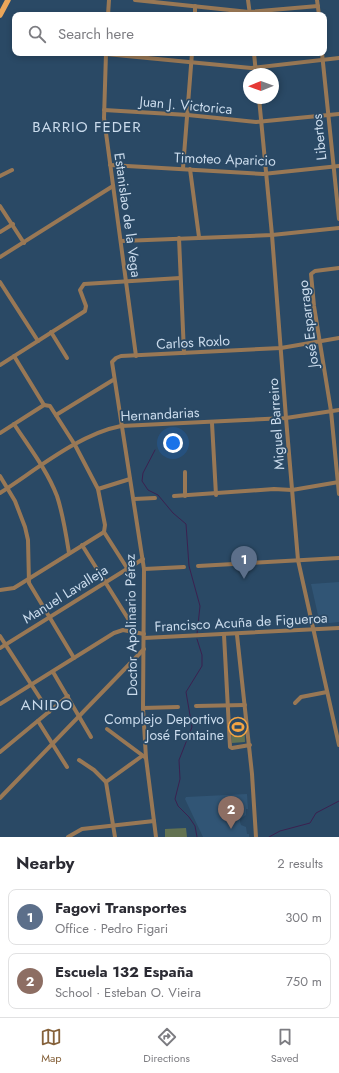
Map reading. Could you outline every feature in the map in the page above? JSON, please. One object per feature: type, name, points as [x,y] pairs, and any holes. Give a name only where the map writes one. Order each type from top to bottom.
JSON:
[{"type":"main road","points":[[0,15],[8,0]]},
{"type":"street","points":[[108,12],[109,0]]},
{"type":"street","points":[[135,0],[242,12]]},
{"type":"street","points":[[248,0],[250,12]]},
{"type":"street","points":[[317,0],[319,12]]},
{"type":"street","points":[[195,6],[195,12]]},
{"type":"street","points":[[260,12],[318,6]]},
{"type":"street","name":"Estanislao de la Vega","points":[[106,56],[104,110],[136,356]]},
{"type":"street","points":[[138,56],[256,68],[339,58]]},
{"type":"street","points":[[183,168],[192,56]]},
{"type":"street","points":[[254,56],[256,68]]},
{"type":"street","name":"Libertos","points":[[322,56],[339,219]]},
{"type":"street","name":"Miguel Barreiro","points":[[260,104],[267,174],[298,560],[339,745]]},
{"type":"street","name":"Juan J. Victorica","points":[[104,110],[188,115],[261,122],[339,114]]},
{"type":"street","name":"Timoteo Aparicio","points":[[110,164],[267,174],[339,166]]},
{"type":"street","points":[[190,169],[199,237]]},
{"type":"street","points":[[0,176],[12,170]]},
{"type":"street","points":[[0,257],[113,186]]},
{"type":"street","points":[[0,206],[24,243]]},
{"type":"street","points":[[0,232],[13,224]]},
{"type":"street","points":[[122,241],[272,235],[339,228]]},
{"type":"street","points":[[179,238],[184,353]]},
{"type":"street","name":"José Esparrago","points":[[339,268],[315,271],[311,274],[314,306],[331,411],[339,494]]},
{"type":"street","points":[[0,365],[85,311],[86,306],[80,290],[82,286],[87,283],[180,278]]},
{"type":"street","points":[[0,282],[38,341]]},
{"type":"street","points":[[51,332],[67,358]]},
{"type":"street","name":"Carlos Roxlo","points":[[112,366],[112,362],[116,358],[281,348],[339,338]]},
{"type":"street","points":[[14,356],[44,405]]},
{"type":"street","name":"Doctor Apolinario Pérez","points":[[112,366],[113,380],[143,559],[144,757],[156,837]]},
{"type":"street","points":[[56,415],[113,380]]},
{"type":"street","points":[[0,433],[44,405],[50,406],[75,445],[98,489],[105,525],[104,532],[127,568]]},
{"type":"street","name":"Hernandarias","points":[[0,493],[98,432],[121,426],[286,418],[339,410]]},
{"type":"street","points":[[212,422],[216,494]]},
{"type":"street","points":[[14,424],[42,466],[56,495],[64,522],[69,553]]},
{"type":"street","points":[[185,472],[185,496]]},
{"type":"street","points":[[0,476],[8,488],[20,513],[28,540],[29,583],[74,658]]},
{"type":"street","points":[[98,489],[130,479]]},
{"type":"street","points":[[174,496],[260,490],[292,490],[338,482]]},
{"type":"street","points":[[134,500],[155,498]]},
{"type":"street","points":[[0,590],[10,589],[28,579],[104,532]]},
{"type":"street","points":[[82,545],[132,626],[133,632]]},
{"type":"street","points":[[198,566],[339,558]]},
{"type":"street","name":"Manuel Lavalleja","points":[[0,648],[143,559]]},
{"type":"street","points":[[144,570],[184,567]]},
{"type":"street","name":"Francisco Acuña de Figueroa","points":[[0,704],[119,631],[133,632],[144,636],[237,635],[339,628]]},
{"type":"street","points":[[224,635],[227,706],[231,748],[250,745]]},
{"type":"street","points":[[237,635],[250,745],[256,837]]},
{"type":"street","points":[[0,636],[49,712]]},
{"type":"street","points":[[0,798],[144,649]]},
{"type":"street","points":[[53,672],[91,737]]},
{"type":"street","points":[[295,703],[301,697],[327,692]]},
{"type":"street","points":[[0,745],[1,751],[68,696]]},
{"type":"street","points":[[196,706],[245,705]]},
{"type":"street","points":[[143,708],[178,707]]},
{"type":"street","points":[[38,721],[67,767]]},
{"type":"street","points":[[106,782],[144,757],[107,729]]},
{"type":"street","points":[[79,760],[94,770],[106,782],[115,837]]},
{"type":"street","points":[[68,837],[82,829],[154,821]]},
{"type":"shaded area","points":[[339,582],[339,622],[320,624],[311,584]]},
{"type":"shaded area","points":[[247,794],[248,809],[246,809],[246,815],[240,819],[240,822],[241,825],[246,827],[249,837],[203,837],[185,799],[186,797]]},
{"type":"green space","name":"Complejo Deportivo José Fontaine","points":[[244,718],[245,742],[232,743],[231,719]]},
{"type":"green space","points":[[186,828],[187,837],[165,837],[165,829]]},
{"type":"waterway","points":[[155,450],[143,473],[142,481],[148,490],[158,495],[173,513],[186,524],[189,566],[200,606],[197,634]]},
{"type":"waterway","points":[[197,639],[202,655],[202,666],[186,692],[192,727],[179,760],[180,779],[175,799],[178,806],[189,817],[195,826],[197,837]]},
{"type":"waterway","points":[[269,837],[280,831],[310,823],[316,813],[339,801]]},
{"type":"place","name":"Fagovi Transportes","points":[[244,579]]},
{"type":"place","name":"Complejo Deportivo José Fontaine","points":[[238,727]]},
{"type":"place","name":"Escuela 132 España","points":[[231,829]]},
{"type":"district","name":"BARRIO FEDER","points":[[87,127]]},
{"type":"district","name":"ANIDO","points":[[47,705]]}]
